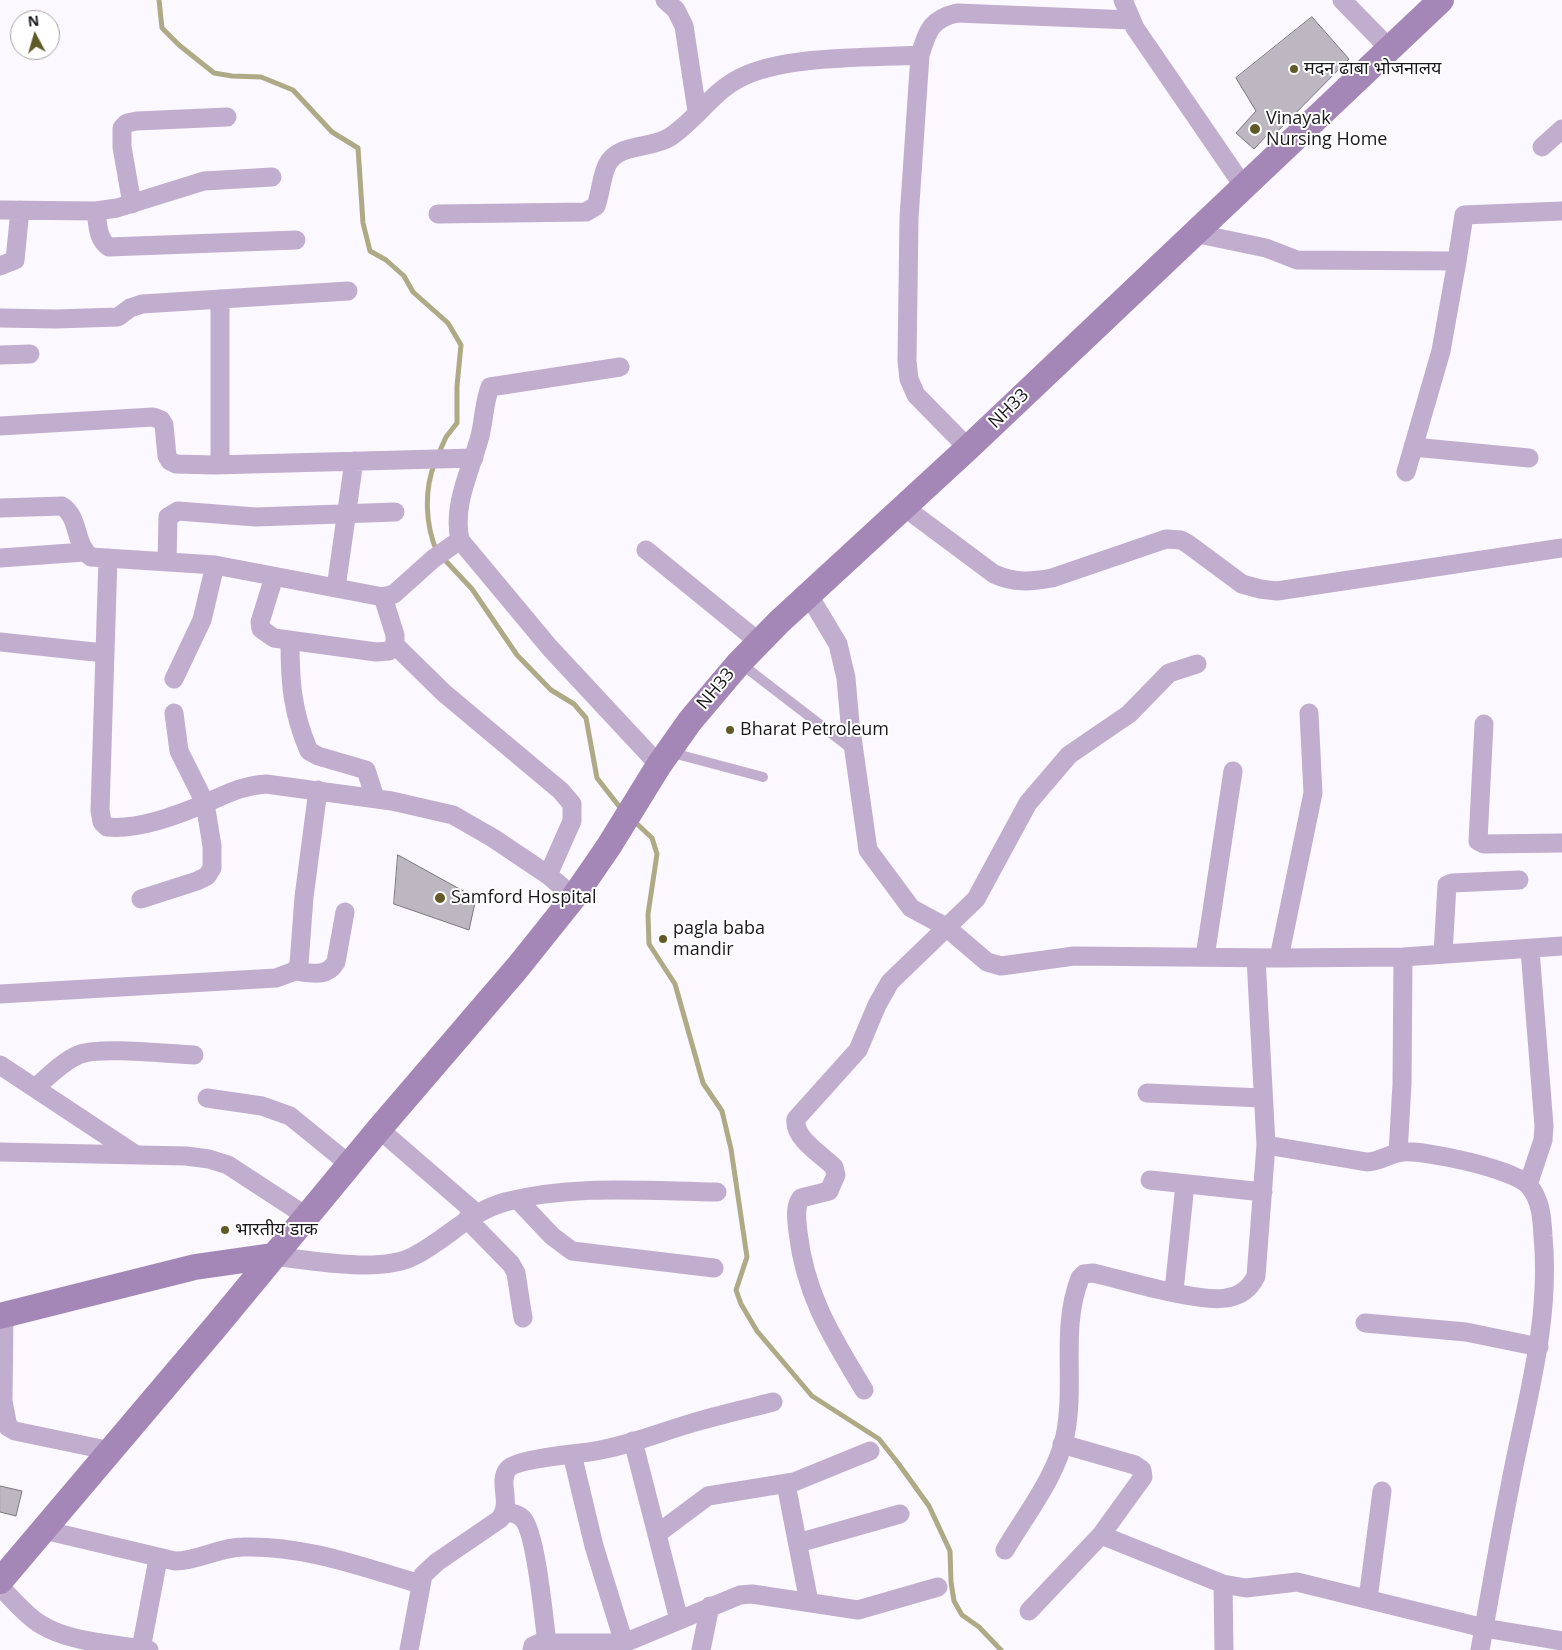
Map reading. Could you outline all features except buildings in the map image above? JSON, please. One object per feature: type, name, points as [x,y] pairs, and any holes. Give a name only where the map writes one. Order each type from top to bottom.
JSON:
[{"type":"main road","name":"NH33","points":[[0,1581],[111,1451],[349,1164],[464,1031],[574,897],[622,826],[664,758],[708,698],[739,663],[808,594],[968,448],[1441,0]]},
{"type":"main road","points":[[2,1315],[195,1267],[272,1256]]},
{"type":"street","points":[[665,0],[676,10],[684,26],[697,111]]},
{"type":"street","points":[[1123,0],[1131,20],[1244,187]]},
{"type":"street","points":[[1342,0],[1389,48]]},
{"type":"street","points":[[968,448],[916,395],[909,379],[907,361],[909,218],[920,55],[925,38],[936,20],[957,13],[1131,20]]},
{"type":"street","points":[[438,214],[578,214],[590,211],[598,199],[607,164],[616,153],[664,141],[682,128],[713,96],[740,78],[788,63],[920,55]]},
{"type":"street","points":[[132,204],[122,147],[122,128],[128,123],[137,120],[227,117]]},
{"type":"street","points":[[1542,147],[1562,129]]},
{"type":"street","points":[[0,210],[96,211],[132,204],[204,181],[272,178]]},
{"type":"street","points":[[0,266],[15,260],[20,210]]},
{"type":"street","points":[[96,211],[100,236],[103,243],[109,246],[296,240]]},
{"type":"street","points":[[1406,472],[1441,351],[1464,215],[1562,211]]},
{"type":"street","points":[[1194,233],[1266,248],[1296,260],[1457,261]]},
{"type":"street","points":[[0,318],[118,317],[130,308],[142,304],[348,291]]},
{"type":"street","points":[[220,299],[220,465]]},
{"type":"street","points":[[0,356],[30,354]]},
{"type":"street","points":[[620,366],[490,387],[474,458],[457,512],[455,543],[550,648],[664,758]]},
{"type":"street","points":[[0,426],[152,417],[161,420],[164,425],[167,456],[170,461],[176,464],[220,465],[474,458]]},
{"type":"street","points":[[1413,447],[1529,458]]},
{"type":"street","points":[[336,588],[354,461]]},
{"type":"street","points":[[0,508],[62,506],[71,514],[84,552],[91,557],[215,565],[383,597],[394,594],[433,559],[455,543]]},
{"type":"street","points":[[904,507],[994,574],[1007,580],[1019,582],[1035,582],[1052,578],[1166,539],[1181,540],[1242,584],[1277,591],[1562,548]]},
{"type":"street","points":[[166,562],[167,524],[168,517],[173,512],[199,512],[256,517],[395,512]]},
{"type":"street","points":[[646,550],[759,642]]},
{"type":"street","points":[[0,558],[84,552]]},
{"type":"street","points":[[108,558],[100,810],[102,822],[107,828],[116,828],[166,818],[245,785],[266,784],[375,798],[422,806],[453,815],[493,838],[548,875],[574,897]]},
{"type":"street","points":[[174,679],[202,620],[215,565]]},
{"type":"street","points":[[274,577],[260,622],[261,629],[266,635],[274,638],[376,652],[389,651],[395,645],[395,635],[383,597]]},
{"type":"street","points":[[808,594],[838,644],[846,678],[868,850],[911,908],[946,927],[993,965],[1074,956],[1403,957],[1530,950],[1562,946]]},
{"type":"street","points":[[290,640],[292,702],[309,751],[318,756],[366,770],[375,798]]},
{"type":"street","points":[[0,642],[104,653]]},
{"type":"street","points":[[395,645],[444,693],[561,791],[572,804],[572,821],[548,875]]},
{"type":"street","points":[[864,1390],[819,1313],[804,1272],[796,1218],[798,1202],[801,1198],[829,1191],[836,1175],[834,1167],[798,1134],[795,1126],[796,1119],[855,1055],[890,982],[976,899],[1028,803],[1069,755],[1129,714],[1169,672],[1197,664]]},
{"type":"street","points":[[141,899],[207,876],[212,861],[205,803],[179,751],[174,713]]},
{"type":"street","points":[[1278,958],[1313,793],[1310,713]]},
{"type":"street","points":[[1484,724],[1478,840],[1484,844],[1562,843]]},
{"type":"street","points":[[1205,957],[1233,772]]},
{"type":"street","points":[[295,971],[299,964],[304,897],[318,790]]},
{"type":"street","points":[[1443,954],[1447,885],[1452,883],[1519,880]]},
{"type":"street","points":[[0,994],[276,978],[295,971],[326,973],[332,969],[336,962],[345,912]]},
{"type":"street","points":[[1528,1185],[1542,1140],[1544,1126],[1530,950]]},
{"type":"street","points":[[1398,1153],[1402,1084],[1403,957]]},
{"type":"street","points":[[1005,1550],[1045,1484],[1062,1444],[1067,1419],[1069,1324],[1080,1278],[1084,1274],[1094,1273],[1205,1298],[1236,1296],[1252,1284],[1258,1260],[1266,1145],[1256,958]]},
{"type":"street","points":[[35,1088],[65,1062],[79,1054],[118,1052],[194,1055]]},
{"type":"street","points":[[0,1065],[136,1155]]},
{"type":"street","points":[[1147,1093],[1262,1098]]},
{"type":"street","points":[[207,1098],[262,1106],[290,1116],[349,1164]]},
{"type":"street","points":[[379,1129],[472,1216],[511,1264],[516,1273],[524,1318]]},
{"type":"street","points":[[1266,1145],[1367,1162],[1380,1161],[1398,1153],[1409,1152],[1475,1164],[1519,1177],[1528,1185],[1538,1199],[1542,1216],[1546,1264],[1545,1305],[1539,1347],[1510,1486],[1480,1650]]},
{"type":"street","points":[[0,1152],[186,1156],[209,1159],[228,1165],[306,1216]]},
{"type":"street","points":[[1150,1180],[1263,1192]]},
{"type":"street","points":[[1174,1291],[1185,1184]]},
{"type":"street","points":[[272,1256],[360,1265],[389,1265],[415,1256],[472,1216],[518,1200],[599,1190],[717,1192]]},
{"type":"street","points":[[518,1200],[552,1236],[572,1251],[714,1268]]},
{"type":"street","points":[[2,1315],[3,1401],[8,1427],[14,1431],[111,1451]]},
{"type":"street","points":[[1365,1323],[1466,1332],[1539,1347]]},
{"type":"street","points":[[409,1650],[423,1575],[437,1562],[500,1519],[506,1512],[504,1479],[507,1470],[512,1465],[633,1441],[694,1422],[773,1402]]},
{"type":"street","points":[[633,1441],[679,1620]]},
{"type":"street","points":[[1029,1611],[1101,1535],[1141,1482],[1142,1470],[1135,1465],[1062,1444]]},
{"type":"street","points":[[657,1534],[708,1496],[786,1484],[870,1451]]},
{"type":"street","points":[[572,1454],[594,1546],[630,1644]]},
{"type":"street","points":[[786,1484],[809,1602]]},
{"type":"street","points":[[1368,1599],[1382,1491]]},
{"type":"street","points":[[506,1512],[518,1514],[528,1526],[539,1577],[539,1646],[630,1644],[729,1598],[752,1594],[858,1610],[938,1587]]},
{"type":"street","points":[[798,1544],[900,1514]]},
{"type":"street","points":[[44,1530],[158,1559],[191,1561],[231,1548],[253,1547],[313,1553],[420,1584]]},
{"type":"street","points":[[1101,1535],[1223,1584],[1246,1588],[1298,1582],[1484,1628],[1562,1640]]},
{"type":"street","points":[[0,1587],[38,1623],[53,1631],[145,1649],[158,1559]]},
{"type":"street","points":[[1223,1584],[1224,1650]]},
{"type":"street","points":[[701,1650],[710,1606]]},
{"type":"lane","points":[[739,663],[854,751]]},
{"type":"lane","points":[[664,758],[763,777]]},
{"type":"waterway","points":[[159,0],[162,28],[179,45],[214,73],[261,77],[293,90],[332,132],[358,148],[363,223],[370,251],[386,260],[404,276],[413,292],[448,323],[461,345],[457,386],[457,423],[446,437],[438,455]]},
{"type":"waterway","points":[[435,462],[429,484],[427,507],[430,530],[437,552]]},
{"type":"waterway","points":[[443,558],[472,589],[517,655],[551,690],[574,704],[586,718],[597,778],[622,810]]},
{"type":"waterway","points":[[634,821],[652,838],[657,854],[648,914],[649,944],[675,984],[703,1083],[722,1111],[731,1149],[747,1257],[736,1290],[741,1304],[757,1331],[812,1396],[879,1439],[898,1463],[929,1506],[950,1551],[954,1601],[962,1615],[979,1627],[1001,1650]]},
{"type":"place","name":"मदन ढाबा भोजनालय","points":[[1294,69]]},
{"type":"place","name":"Vinayak Nursing Home","points":[[1255,129]]},
{"type":"place","name":"Bharat Petroleum","points":[[730,730]]},
{"type":"place","name":"Samford Hospital","points":[[440,898]]},
{"type":"place","name":"pagla baba mandir","points":[[663,939]]},
{"type":"place","name":"भारतीय डाक","points":[[225,1230]]}]
